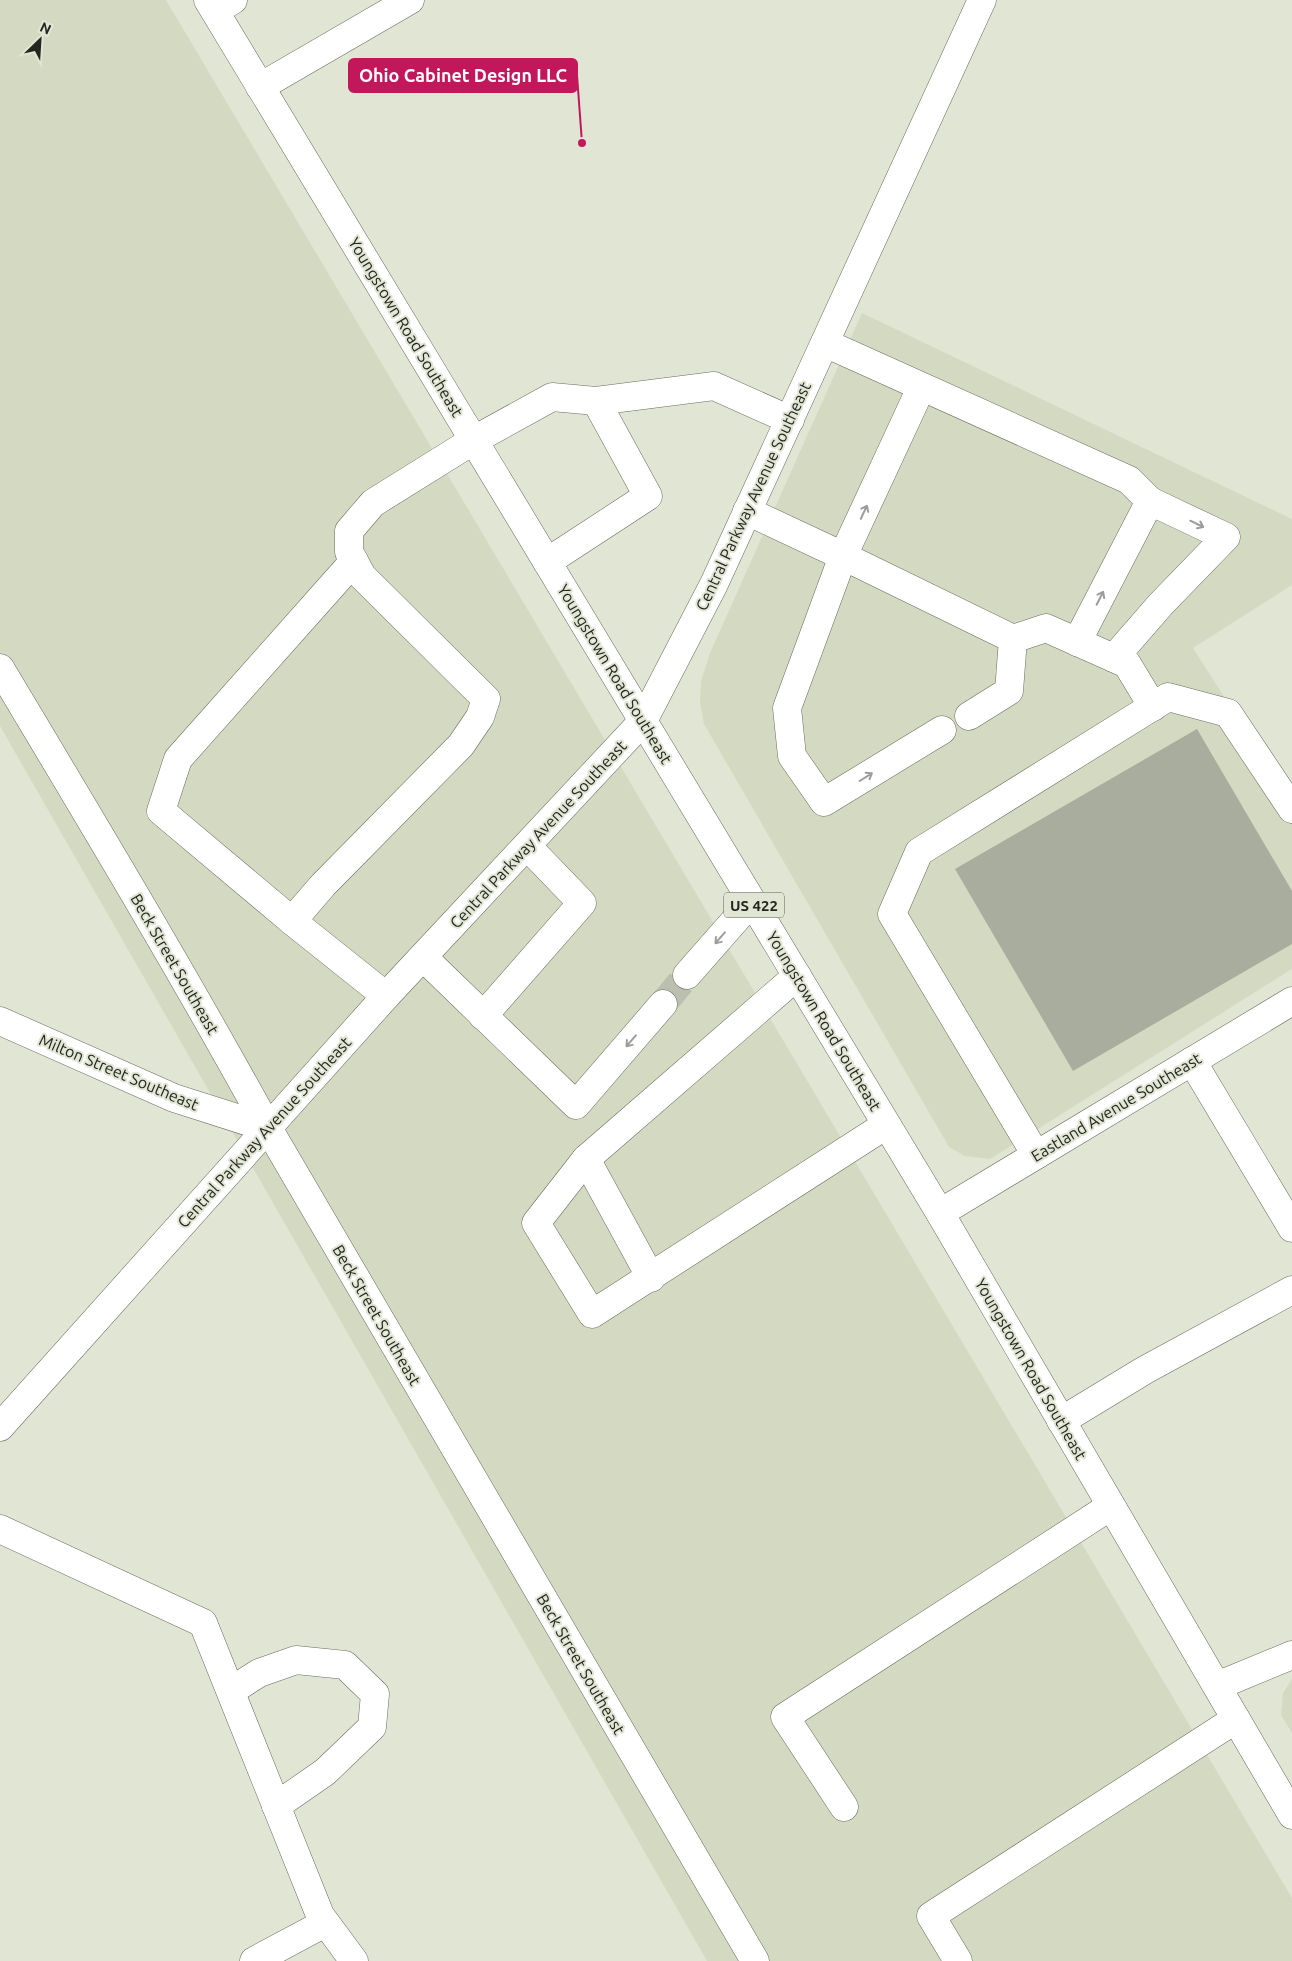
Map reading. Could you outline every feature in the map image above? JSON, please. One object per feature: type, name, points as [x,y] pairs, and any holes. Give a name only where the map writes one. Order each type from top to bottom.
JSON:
[{"type":"street","points":[[260,87],[410,0]]},
{"type":"street","name":"Central Parkway Avenue Southeast","points":[[0,1427],[386,996],[643,721],[714,584],[982,0]]},
{"type":"street","name":"Youngstown Road Southeast","points":[[219,4],[260,87],[940,1214],[1292,1815]]},
{"type":"street","points":[[825,343],[921,388],[1130,480],[1150,501],[1226,537],[1161,604],[1114,658]]},
{"type":"street","points":[[292,921],[323,885],[461,745],[480,717],[486,698],[362,576],[348,552],[349,531],[372,502],[474,440],[552,397],[596,400],[714,386],[790,420]]},
{"type":"street","points":[[921,388],[843,556],[787,708],[792,756],[824,802],[942,730]]},
{"type":"street","points":[[547,562],[648,496],[596,400]]},
{"type":"street","points":[[1077,642],[1150,501]]},
{"type":"street","points":[[748,511],[1013,639],[1046,628],[1127,664],[1153,707]]},
{"type":"street","points":[[354,561],[178,758],[161,811],[292,921],[386,996]]},
{"type":"street","points":[[969,716],[1009,691],[1013,639]]},
{"type":"street","name":"Beck Street Southeast","points":[[0,668],[122,873],[231,1060],[268,1128],[754,1961]]},
{"type":"street","points":[[1036,1156],[892,914],[919,852],[1168,697],[1228,714],[1292,809]]},
{"type":"street","points":[[483,1016],[582,903],[526,846]]},
{"type":"street","points":[[687,975],[752,901]]},
{"type":"street","points":[[423,957],[576,1104],[662,1004]]},
{"type":"street","points":[[797,976],[586,1159],[536,1223],[592,1314],[651,1278],[886,1125]]},
{"type":"street","name":"Eastland Avenue Southeast","points":[[940,1214],[1292,1001]]},
{"type":"street","name":"Milton Street Southeast","points":[[0,1021],[174,1098],[268,1128]]},
{"type":"street","points":[[1192,1061],[1292,1228]]},
{"type":"street","points":[[586,1159],[651,1278]]},
{"type":"street","points":[[1062,1421],[1145,1370],[1292,1290]]},
{"type":"street","points":[[844,1807],[785,1717],[1111,1506]]},
{"type":"street","points":[[0,1529],[203,1623],[320,1915],[354,1961]]},
{"type":"street","points":[[1217,1686],[1292,1655]]},
{"type":"street","points":[[231,1692],[259,1673],[296,1660],[345,1665],[375,1694],[372,1727],[325,1772],[276,1806]]},
{"type":"street","points":[[958,1961],[931,1916],[1236,1719]]},
{"type":"street","points":[[254,1961],[325,1922]]},
{"type":"shaded area","points":[[0,0],[166,0],[1292,1898],[1292,1961],[707,1961],[0,726]]},
{"type":"shaded area","points":[[862,313],[1292,519],[1292,585],[1193,648],[1292,803],[1292,969],[990,1159],[965,1156],[949,1147],[704,724],[700,702],[701,681],[710,653]]},
{"type":"shaded area","points":[[1292,1679],[1292,1733],[1281,1715],[1283,1693]]},
{"type":"building","points":[[1197,729],[1292,891],[1292,944],[1073,1071],[955,869]]},
{"type":"tunnel","points":[[663,1004],[687,975]]},
{"type":"place","name":"Ohio Cabinet Design LLC","points":[[582,143]]}]
